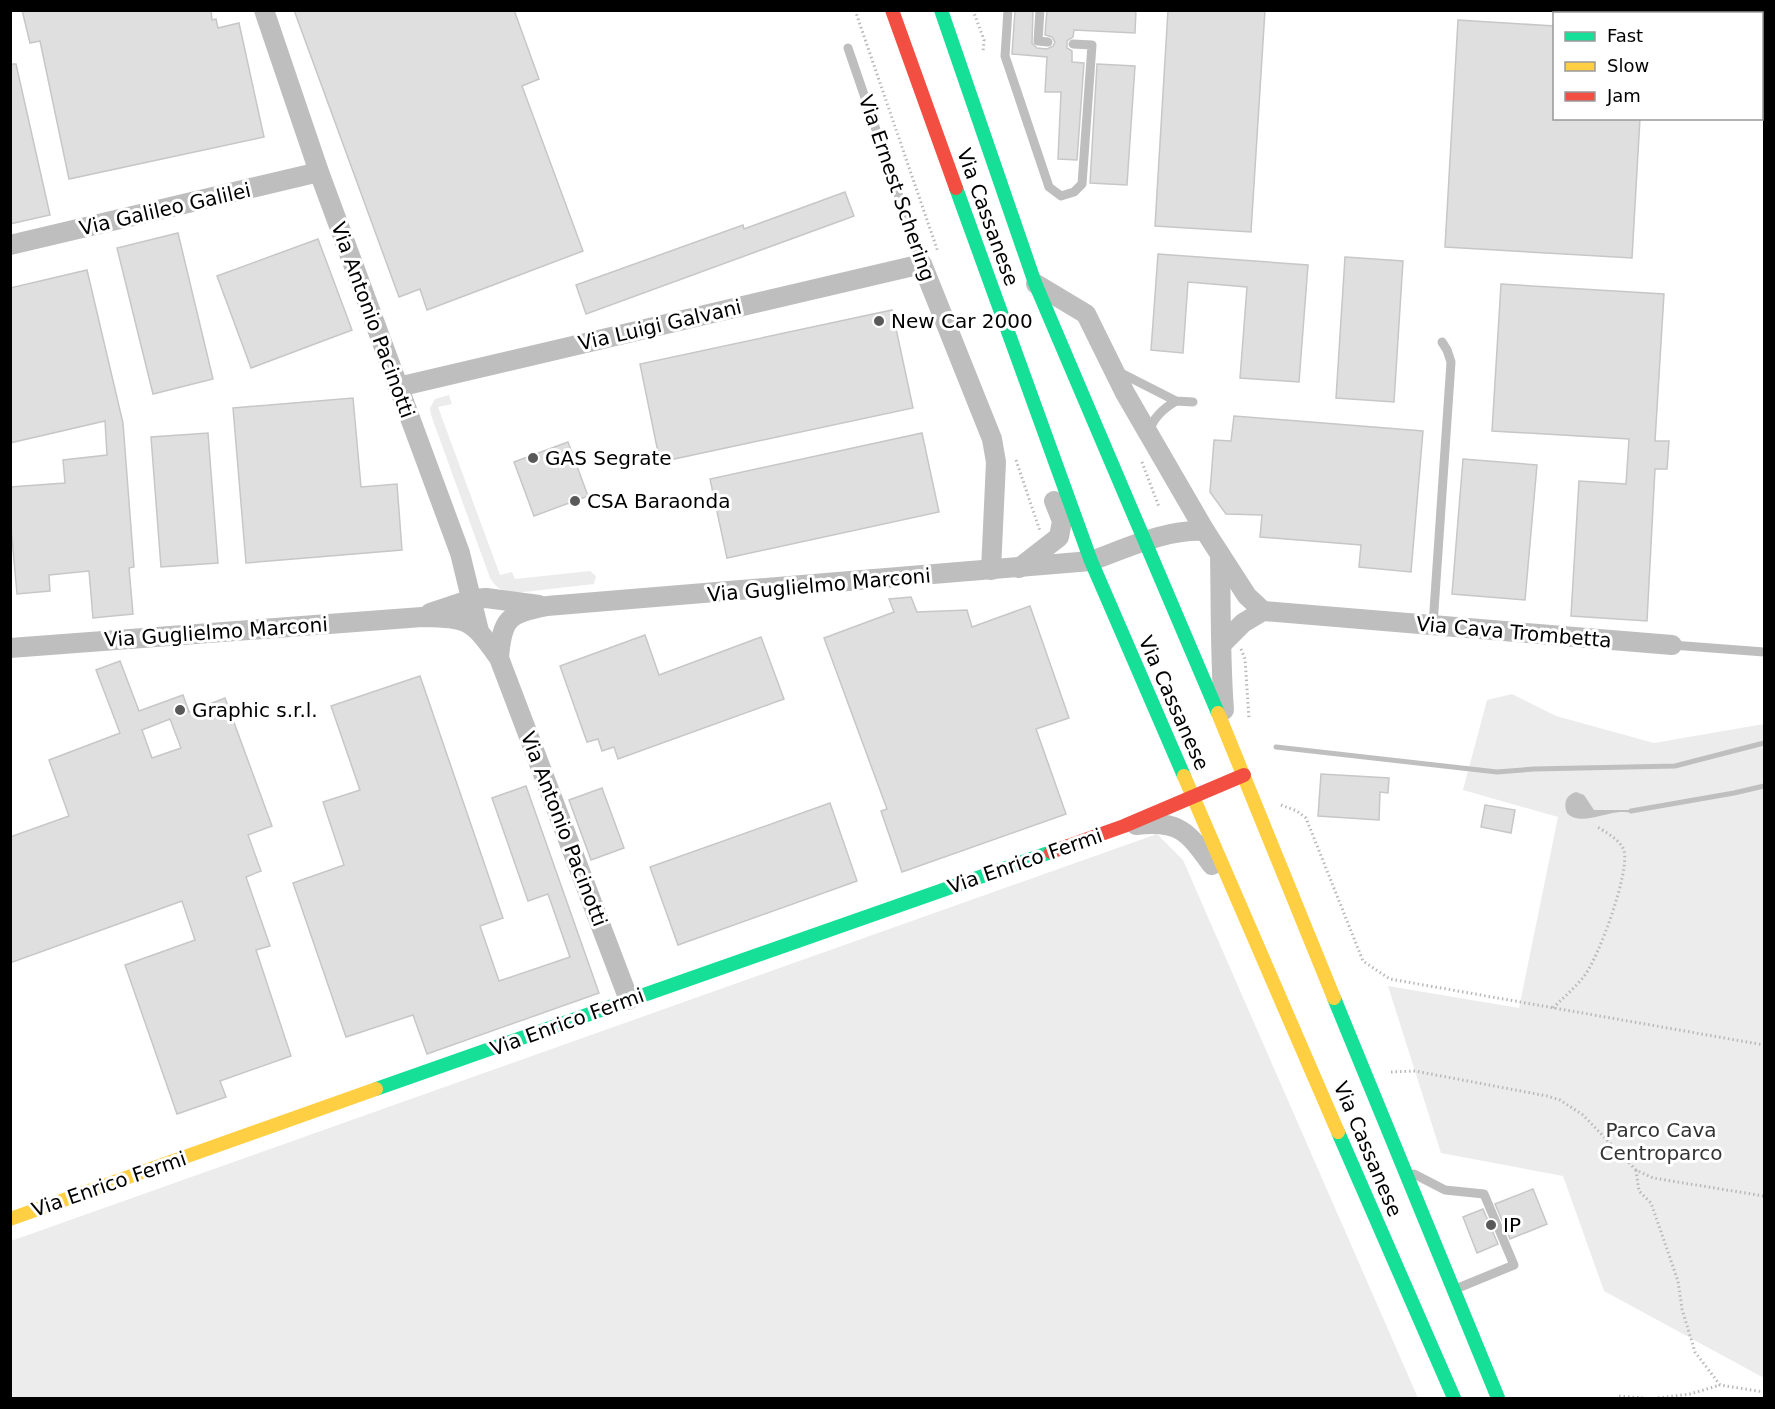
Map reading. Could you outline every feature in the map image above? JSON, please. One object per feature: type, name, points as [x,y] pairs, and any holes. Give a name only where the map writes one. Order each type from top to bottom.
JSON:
[{"type":"main road","name":"Via Cassanese","points":[[892,10],[1091,561],[1454,1398]]},
{"type":"main road","name":"Via Cassanese","points":[[943,13],[1035,283],[1244,775],[1498,1398]]},
{"type":"main road","name":"Via Enrico Fermi","points":[[10,1219],[1124,826],[1244,775]]},
{"type":"street","name":"Via Antonio Pacinotti","points":[[264,10],[319,172],[460,554],[479,630]]},
{"type":"street","name":"Via Galileo Galilei","points":[[10,245],[319,172]]},
{"type":"street","name":"Via Luigi Galvani","points":[[398,387],[922,264]]},
{"type":"street","name":"Via Ernest Schering","points":[[922,264],[992,439],[996,462],[992,570]]},
{"type":"street","points":[[1035,283],[1086,314],[1149,434],[1205,531],[1247,596],[1263,611],[1243,623],[1222,643]]},
{"type":"street","points":[[1019,568],[1059,537],[1062,521],[1038,459],[1026,417],[1028,386]]},
{"type":"street","name":"Via Guglielmo Marconi","points":[[499,658],[501,634],[506,623],[520,612],[547,606],[1091,561],[1146,541],[1193,531],[1205,531]]},
{"type":"street","points":[[1220,554],[1221,674],[1226,732]]},
{"type":"street","name":"Via Guglielmo Marconi","points":[[422,617],[472,598],[547,606]]},
{"type":"street","name":"Via Cava Trombetta","points":[[1263,611],[1672,645]]},
{"type":"street","name":"Via Guglielmo Marconi","points":[[10,648],[422,617],[453,618],[479,630]]},
{"type":"street","points":[[479,630],[499,658]]},
{"type":"street","name":"Via Antonio Pacinotti","points":[[499,658],[629,1000]]},
{"type":"street","name":"Via Enrico Fermi","points":[[1124,826],[1162,824],[1188,834],[1236,893]]},
{"type":"lane","points":[[1008,10],[1005,56],[1049,187],[1061,196],[1074,192],[1082,184],[1092,45],[1073,44]]},
{"type":"lane","points":[[1040,10],[1038,41],[1048,42]]},
{"type":"lane","name":"Via Ernest Schering","points":[[848,48],[922,264]]},
{"type":"lane","points":[[1433,626],[1451,362],[1442,342]]},
{"type":"lane","points":[[1114,370],[1176,401],[1193,402]]},
{"type":"lane","points":[[1149,434],[1151,423],[1176,401]]},
{"type":"lane","name":"Via Cava Trombetta","points":[[1672,645],[1764,652]]},
{"type":"lane","points":[[1404,1169],[1445,1190],[1484,1194],[1514,1265],[1453,1290]]},
{"type":"path","points":[[1252,796],[1297,811],[1306,818],[1363,961],[1390,979],[1764,1045]]},
{"type":"path","points":[[1553,1008],[1578,983],[1590,967],[1605,935],[1620,886],[1624,851],[1620,843],[1596,826]]},
{"type":"path","points":[[1391,1072],[1415,1071],[1560,1100],[1583,1115],[1636,1170],[1653,1178],[1764,1196]]},
{"type":"path","points":[[1636,1170],[1639,1191],[1651,1203],[1678,1281],[1682,1309],[1695,1352],[1720,1385]]},
{"type":"path","points":[[1658,1398],[1690,1394],[1720,1385],[1764,1392]]},
{"type":"path","points":[[1619,1396],[1643,1398]]},
{"type":"green space","points":[[449,395],[452,404],[438,407],[500,575],[512,572],[515,579],[590,571],[596,576],[594,584],[515,593],[500,589],[493,582],[431,415],[430,408],[435,399]]},
{"type":"green space","name":"Parco Cava Centroparco","points":[[1512,694],[1556,716],[1654,743],[1764,724],[1764,1378],[1604,1291],[1563,1176],[1441,1153],[1388,986],[1519,1008],[1558,817],[1463,790],[1487,700]]},
{"type":"green space","points":[[1157,834],[1183,860],[1418,1398],[11,1398],[11,1241]]},
{"type":"shaded area","points":[[1576,792],[1584,795],[1594,810],[1639,810],[1585,819],[1572,817],[1567,813],[1565,806],[1568,797]]},
{"type":"building","points":[[22,10],[211,10],[212,20],[216,19],[218,28],[239,23],[264,137],[69,179],[40,41],[30,43]]},
{"type":"building","points":[[294,10],[514,10],[539,79],[522,86],[583,251],[427,310],[420,289],[399,297]]},
{"type":"building","points":[[1015,10],[1033,10],[1032,43],[1037,48],[1047,49],[1055,42],[1052,37],[1045,35],[1047,10],[1136,10],[1135,33],[1074,30],[1073,37],[1067,41],[1067,48],[1072,51],[1072,62],[1084,63],[1077,160],[1058,159],[1061,92],[1045,92],[1047,57],[1012,54]]},
{"type":"building","points":[[1168,10],[1265,10],[1251,232],[1155,226]]},
{"type":"building","points":[[1458,20],[1553,26],[1553,120],[1640,120],[1632,258],[1445,247]]},
{"type":"building","points":[[10,64],[16,64],[50,215],[10,224]]},
{"type":"building","points":[[1097,64],[1135,66],[1127,185],[1090,183]]},
{"type":"building","points":[[845,192],[854,216],[586,314],[576,285],[743,225],[744,229]]},
{"type":"building","points":[[178,233],[213,379],[153,394],[117,248]]},
{"type":"building","points":[[318,239],[352,330],[251,368],[217,276]]},
{"type":"building","points":[[1158,254],[1308,265],[1299,382],[1240,378],[1247,287],[1188,282],[1183,353],[1151,350]]},
{"type":"building","points":[[1345,257],[1403,261],[1394,402],[1336,398]]},
{"type":"building","points":[[87,270],[123,423],[134,567],[129,568],[133,614],[93,618],[89,571],[49,575],[50,591],[17,594],[10,516],[10,487],[65,483],[63,460],[107,455],[105,421],[10,443],[10,288]]},
{"type":"building","points":[[1501,284],[1664,294],[1655,441],[1669,441],[1667,469],[1655,469],[1647,621],[1571,616],[1579,481],[1626,484],[1629,439],[1492,431]]},
{"type":"building","points":[[892,310],[913,408],[660,462],[640,364]]},
{"type":"building","points":[[353,398],[361,487],[397,484],[402,550],[246,563],[233,408]]},
{"type":"building","points":[[1234,416],[1423,431],[1411,572],[1359,567],[1361,545],[1260,537],[1262,515],[1226,514],[1210,492],[1214,440],[1231,441]]},
{"type":"building","points":[[208,433],[218,563],[161,567],[151,437]]},
{"type":"building","points":[[922,433],[939,512],[727,558],[710,479]]},
{"type":"building","points":[[568,442],[588,496],[534,516],[514,462]]},
{"type":"building","points":[[1463,459],[1537,465],[1525,600],[1452,594]]},
{"type":"building","points":[[911,597],[917,612],[967,610],[972,627],[1030,606],[1069,718],[1036,729],[1066,814],[902,872],[881,811],[887,809],[824,638],[894,612],[889,599]]},
{"type":"building","points":[[645,635],[659,675],[761,637],[784,699],[618,759],[614,747],[602,751],[598,739],[587,742],[560,666]]},
{"type":"building","points":[[120,661],[139,711],[183,695],[189,712],[225,698],[272,826],[248,835],[261,871],[246,877],[270,946],[256,950],[291,1056],[220,1081],[226,1097],[177,1114],[125,965],[195,940],[182,901],[10,963],[10,837],[69,816],[49,760],[120,733],[96,670]],"holes":[[[170,719],[181,748],[152,758],[142,730]]]},
{"type":"building","points":[[420,676],[503,918],[480,926],[499,981],[570,957],[548,894],[528,901],[492,798],[526,786],[599,993],[427,1054],[413,1015],[346,1037],[293,883],[344,865],[323,802],[360,790],[331,706]]},
{"type":"building","points":[[1321,774],[1389,778],[1388,793],[1380,792],[1379,820],[1318,816]]},
{"type":"building","points":[[602,788],[624,848],[591,860],[569,800]]},
{"type":"building","points":[[830,803],[857,881],[678,945],[650,867]]},
{"type":"building","points":[[1485,805],[1515,810],[1511,833],[1481,827]]},
{"type":"building","points":[[1533,1189],[1547,1224],[1510,1239],[1495,1204]]},
{"type":"building","points":[[1483,1209],[1498,1244],[1477,1253],[1463,1217]]},
{"type":"waterway","points":[[1276,747],[1497,772],[1675,766],[1764,743]]},
{"type":"waterway","points":[[1631,811],[1764,786]]},
{"type":"traffic: fast","points":[[941,10],[1035,283],[1218,713]]},
{"type":"traffic: fast","points":[[956,188],[1091,561],[1184,776]]},
{"type":"traffic: fast","points":[[376,1089],[1051,852]]},
{"type":"traffic: fast","points":[[1334,998],[1498,1398]]},
{"type":"traffic: fast","points":[[1338,1132],[1454,1398]]},
{"type":"traffic: slow","points":[[1218,713],[1334,998]]},
{"type":"traffic: slow","points":[[1184,776],[1338,1132]]},
{"type":"traffic: slow","points":[[10,1219],[376,1089]]},
{"type":"traffic: jam","points":[[892,10],[956,188]]},
{"type":"traffic: jam","points":[[1051,852],[1124,826],[1244,775]]},
{"type":"place","name":"New Car 2000","points":[[879,321]]},
{"type":"place","name":"GAS Segrate","points":[[533,458]]},
{"type":"place","name":"CSA Baraonda","points":[[575,501]]},
{"type":"place","name":"Graphic s.r.l.","points":[[180,710]]},
{"type":"place","name":"IP","points":[[1491,1225]]}]
